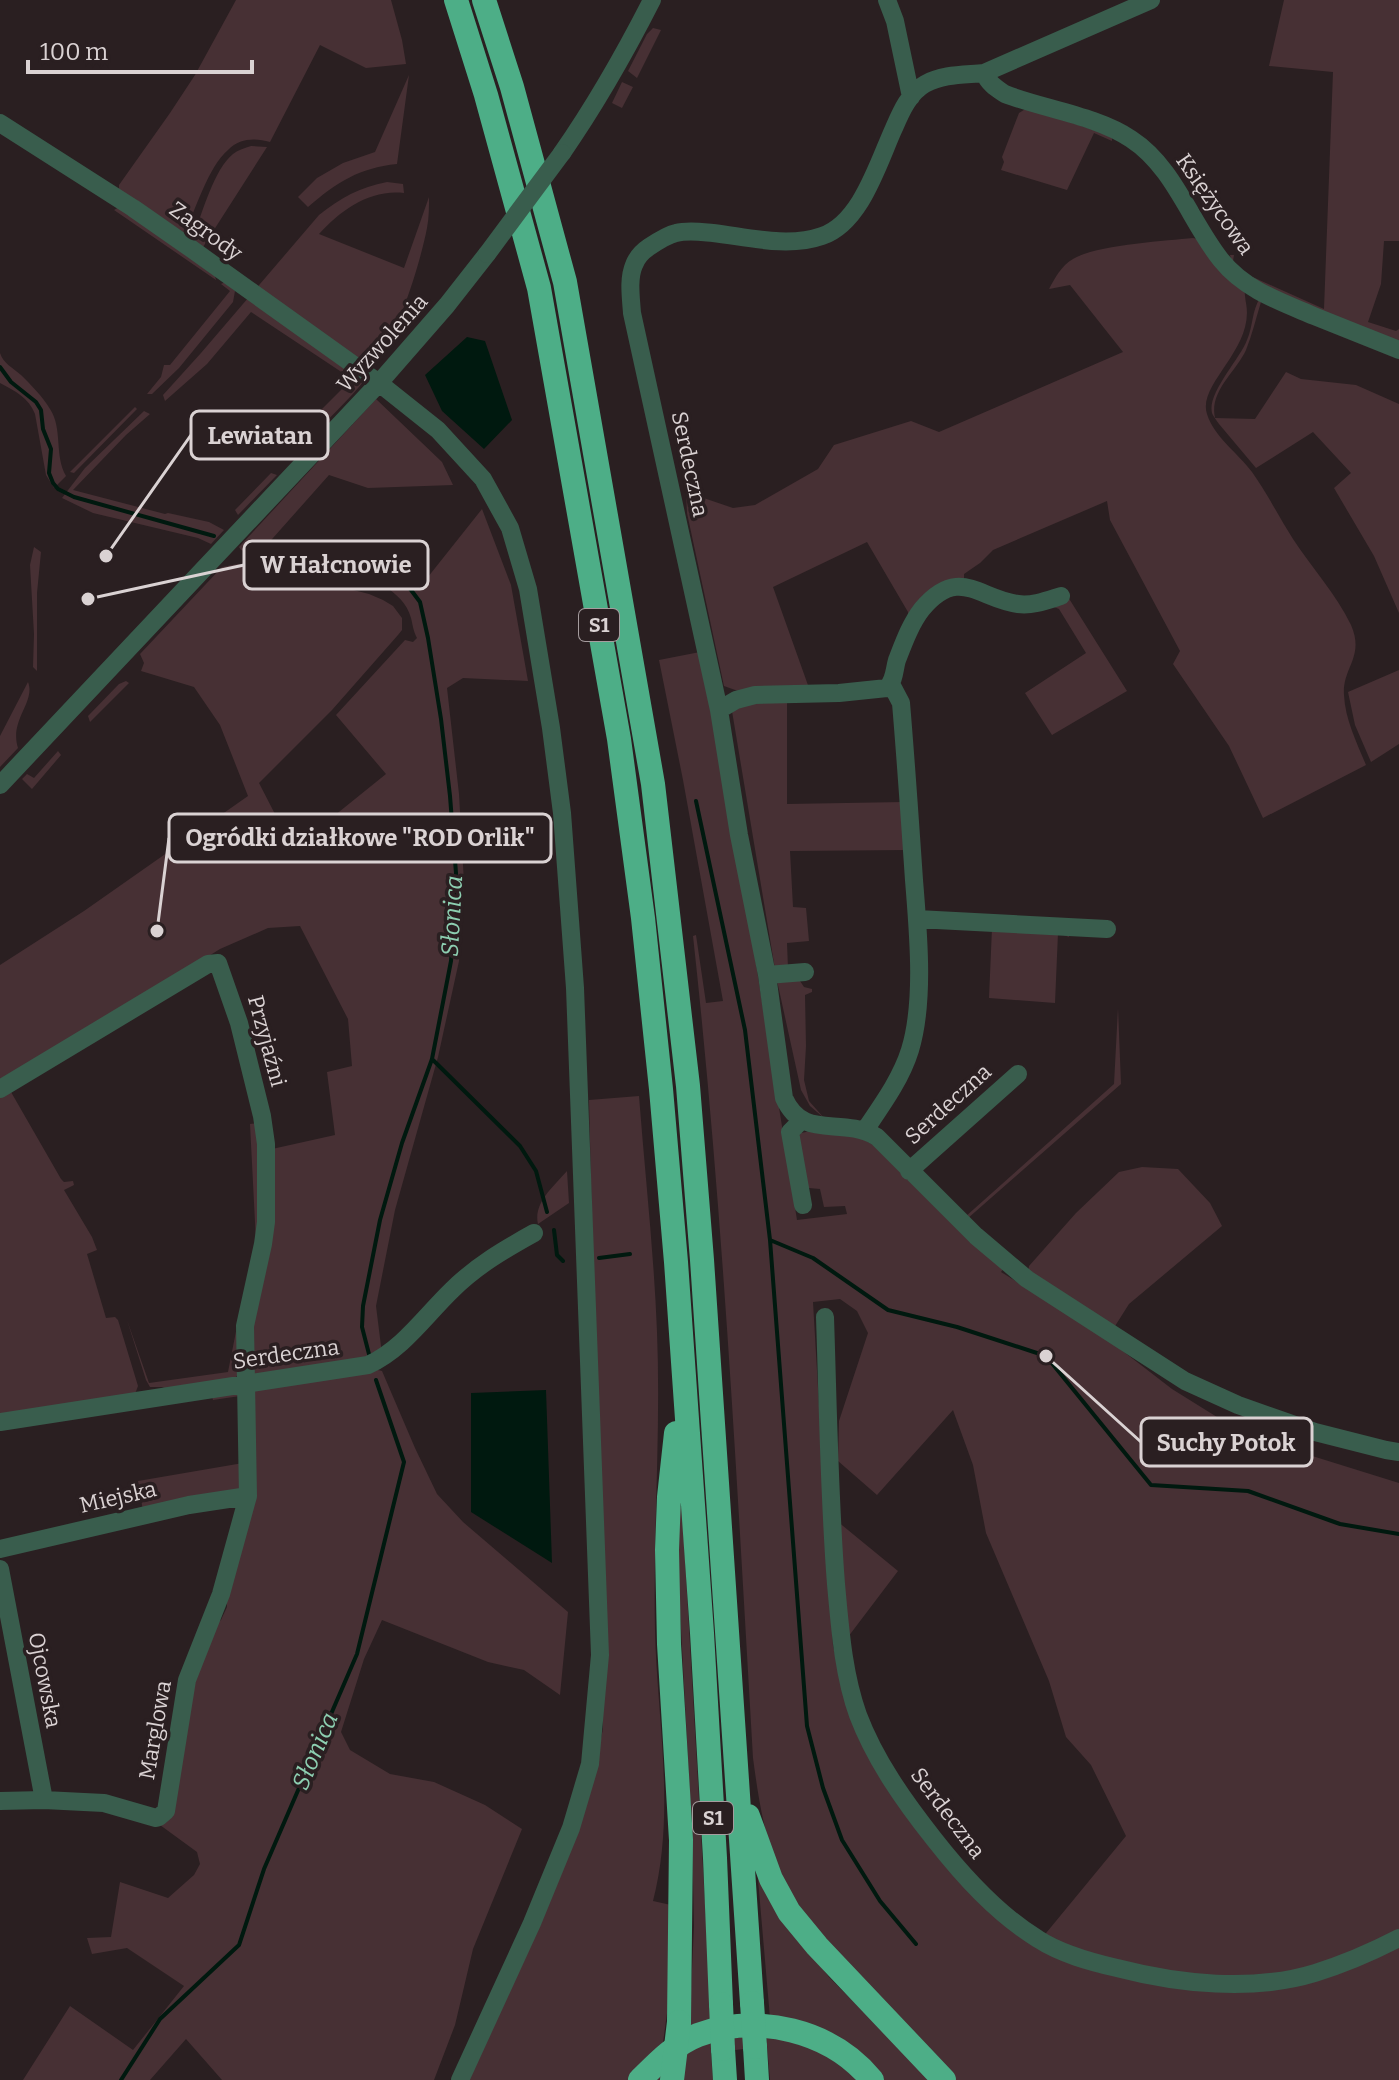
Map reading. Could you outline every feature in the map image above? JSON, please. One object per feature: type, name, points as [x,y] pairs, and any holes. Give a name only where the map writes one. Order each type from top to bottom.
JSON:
[{"type":"highway","name":"S1","points":[[456,0],[486,95],[539,288],[619,739],[643,918],[661,1089],[683,1366],[705,1678],[725,2080]]},
{"type":"highway","name":"S1","points":[[484,0],[512,87],[565,282],[653,784],[688,1086],[702,1260],[757,2080]]},
{"type":"highway","points":[[672,2080],[679,2022],[681,1840],[669,1644],[667,1550],[669,1497],[683,1366]]},
{"type":"highway","points":[[737,1780],[754,1837],[789,1912],[817,1946],[944,2080]]},
{"type":"highway","points":[[640,2080],[665,2055],[696,2036],[731,2026],[764,2025],[792,2030],[845,2053],[872,2080]]},
{"type":"street","name":"Wyzwolenia","points":[[0,785],[379,383],[447,305],[562,153],[603,92],[652,0]]},
{"type":"street","points":[[887,0],[895,21],[911,97]]},
{"type":"street","points":[[911,97],[916,90],[933,80],[984,73],[1151,0]]},
{"type":"street","name":"Księżycowa","points":[[984,73],[992,86],[1005,94],[1106,126],[1146,150],[1166,173],[1220,259],[1246,284],[1280,302],[1399,350]]},
{"type":"street","name":"Serdeczna","points":[[801,1121],[790,1111],[784,1098],[767,975],[739,835],[719,710],[632,313],[633,266],[642,252],[660,239],[677,233],[694,231],[782,241],[801,240],[831,232],[847,220],[862,199],[911,97]]},
{"type":"street","name":"Zagrody","points":[[0,123],[133,208],[379,383],[438,430],[483,479],[510,528],[528,589],[562,813],[575,988],[600,1655],[590,1764],[571,1828],[532,1923],[460,2080]]},
{"type":"street","points":[[719,710],[736,700],[755,695],[879,690],[891,684],[896,662],[915,618],[929,601],[952,588],[970,588],[1021,605],[1061,596]]},
{"type":"street","name":"Serdeczna","points":[[891,684],[901,703],[917,919],[918,986],[914,1034],[903,1067],[865,1130],[877,1137],[976,1236],[1027,1279],[1185,1381],[1238,1405],[1315,1432],[1399,1452]]},
{"type":"street","points":[[917,919],[1107,929]]},
{"type":"street","name":"Przyjaźni","points":[[0,1089],[208,964],[218,963],[256,1086],[266,1144],[266,1222],[245,1326],[247,1383]]},
{"type":"street","points":[[767,975],[805,972]]},
{"type":"street","name":"Serdeczna","points":[[909,1171],[1018,1074]]},
{"type":"street","points":[[803,1205],[790,1132],[801,1121],[865,1130]]},
{"type":"street","name":"Serdeczna","points":[[0,1422],[368,1365],[398,1346],[464,1278],[534,1233]]},
{"type":"street","name":"Serdeczna","points":[[825,1317],[831,1519],[846,1667],[858,1714],[879,1759],[905,1801],[957,1868],[1015,1923],[1040,1941],[1086,1960],[1178,1981],[1266,1983],[1313,1974],[1399,1938]]},
{"type":"street","points":[[247,1383],[248,1496]]},
{"type":"street","name":"Miejska","points":[[0,1549],[189,1505],[248,1496]]},
{"type":"street","name":"Marglowa","points":[[0,1801],[104,1803],[151,1818],[159,1817],[166,1811],[187,1680],[221,1594],[248,1496]]},
{"type":"street","name":"Ojcowska","points":[[0,1569],[44,1800]]},
{"type":"shaded area","points":[[236,0],[391,0],[406,64],[366,68],[320,45],[270,142],[243,141],[221,158],[208,178],[184,235],[119,190],[119,185],[195,75]]},
{"type":"shaded area","points":[[1284,0],[1399,0],[1399,241],[1384,241],[1381,284],[1368,322],[1396,331],[1399,329],[1399,346],[1278,295],[1255,282],[1238,268],[1234,262],[1246,274],[1324,309],[1333,72],[1269,66]]},
{"type":"shaded area","points":[[653,28],[661,30],[637,78],[628,71]]},
{"type":"shaded area","points":[[409,75],[397,164],[371,169],[349,178],[308,207],[298,197],[317,178],[343,163],[375,152]]},
{"type":"shaded area","points":[[622,82],[633,87],[622,108],[612,103]]},
{"type":"shaded area","points":[[1027,108],[1112,136],[1112,141],[1094,133],[1067,190],[1001,170],[1002,157],[1019,113]]},
{"type":"shaded area","points":[[251,146],[267,147],[203,247],[194,242],[193,237],[214,181],[233,154]]},
{"type":"shaded area","points":[[387,182],[403,184],[404,193],[379,194],[357,203],[319,234],[404,268],[429,197],[428,224],[420,259],[402,312],[381,357],[368,376],[320,428],[311,420],[352,379],[251,312],[207,364],[165,401],[163,395],[319,215],[351,194]]},
{"type":"shaded area","points":[[119,207],[215,276],[216,280],[114,210]]},
{"type":"shaded area","points":[[1193,238],[1202,240],[1235,276],[1244,288],[1246,303],[1242,336],[1210,390],[1207,414],[1221,437],[1257,480],[1351,625],[1356,646],[1344,686],[1345,704],[1366,765],[1263,818],[1229,746],[1173,664],[1180,651],[1110,520],[1107,501],[993,550],[964,574],[964,583],[908,615],[867,542],[773,587],[809,688],[738,691],[724,686],[687,513],[686,492],[733,508],[755,505],[818,469],[834,445],[911,421],[939,432],[1123,352],[1070,285],[1049,289],[1056,277],[1073,259],[1097,250]]},
{"type":"shaded area","points":[[225,282],[235,291],[233,302],[179,368],[152,394],[147,394],[161,377],[164,365],[170,365],[230,291],[221,284]]},
{"type":"shaded area","points":[[1260,298],[1246,350],[1216,399],[1215,418],[1255,419],[1286,372],[1301,379],[1356,385],[1399,404],[1399,613],[1374,556],[1334,488],[1351,473],[1313,432],[1256,468],[1214,417],[1212,405],[1214,396],[1247,340]]},
{"type":"shaded area","points":[[467,337],[485,341],[512,420],[484,449],[442,411],[425,375]]},
{"type":"shaded area","points":[[0,353],[6,363],[40,396],[54,417],[60,459],[66,476],[54,488],[46,475],[32,408],[21,396],[0,383]]},
{"type":"shaded area","points":[[376,399],[442,462],[453,485],[368,488],[329,475],[265,547],[319,563],[364,563],[389,571],[420,587],[482,509],[511,585],[528,681],[463,678],[447,688],[459,794],[464,883],[459,961],[438,1057],[395,1210],[376,1306],[382,1354],[253,1376],[250,1345],[272,1149],[335,1135],[327,1072],[352,1066],[348,1019],[300,926],[268,928],[220,949],[0,1082],[0,965],[84,911],[248,796],[220,725],[194,687],[141,671],[144,663],[140,654],[222,567],[238,564],[369,594],[393,606],[402,618],[402,630],[398,635],[332,710],[259,783],[293,849],[386,774],[336,715],[405,640],[413,642],[417,638],[404,604],[385,586],[239,547]]},
{"type":"shaded area","points":[[135,407],[137,409],[74,473],[70,472]]},
{"type":"shaded area","points":[[144,411],[150,414],[73,490],[209,522],[224,530],[211,544],[198,538],[93,513],[62,498],[85,468]]},
{"type":"shaded area","points":[[271,473],[277,475],[238,515],[235,510]]},
{"type":"shaded area","points":[[34,547],[41,552],[37,593],[37,671],[33,667],[30,565]]},
{"type":"shaded area","points":[[1068,597],[1127,691],[1052,735],[1025,693],[1086,653],[1059,609],[1049,605]]},
{"type":"shaded area","points":[[700,652],[749,920],[797,1220],[847,1214],[845,1206],[824,1207],[820,1189],[809,1188],[802,1182],[796,1140],[801,1133],[811,1131],[853,1134],[883,1150],[971,1239],[1005,1267],[1001,1272],[1102,1335],[1172,1389],[1225,1422],[1293,1450],[1399,1483],[1399,1934],[1311,1971],[1265,1978],[1179,1976],[1140,1971],[1087,1955],[1042,1938],[1126,1836],[1091,1765],[1066,1737],[1049,1681],[986,1533],[973,1465],[953,1410],[877,1495],[838,1461],[839,1421],[868,1333],[857,1311],[840,1299],[813,1302],[833,1646],[849,1711],[869,1755],[924,1840],[1003,1920],[1035,1943],[1097,1972],[1198,1988],[1258,1989],[1328,1975],[1327,1972],[1374,1956],[1399,1943],[1399,2080],[952,2080],[824,1945],[788,1893],[767,1837],[753,1758],[721,1244],[693,936],[696,935],[706,1003],[723,1001],[659,660]]},
{"type":"shaded area","points":[[1399,670],[1399,744],[1371,762],[1355,725],[1348,692]]},
{"type":"shaded area","points":[[28,682],[29,697],[17,729],[18,748],[0,767],[0,736]]},
{"type":"shaded area","points":[[129,683],[90,722],[88,716],[119,684]]},
{"type":"shaded area","points":[[787,701],[787,804],[904,802],[907,850],[790,851],[793,907],[806,908],[809,941],[787,943],[788,968],[775,969],[732,711],[740,705]]},
{"type":"shaded area","points":[[58,751],[61,755],[32,789],[22,779],[27,774],[34,778]]},
{"type":"shaded area","points":[[992,928],[1057,931],[1069,934],[1069,937],[1058,933],[1055,1003],[989,998]]},
{"type":"shaded area","points":[[796,975],[804,987],[812,989],[805,995],[804,1080],[809,1101],[824,1118],[810,1106],[801,1090],[776,976]]},
{"type":"shaded area","points":[[1118,1008],[1121,1084],[967,1219],[965,1217],[1114,1084]]},
{"type":"shaded area","points":[[11,1092],[61,1179],[64,1182],[73,1181],[74,1185],[64,1190],[97,1250],[87,1254],[106,1318],[115,1317],[118,1320],[138,1386],[135,1394],[0,1417],[0,1094]]},
{"type":"shaded area","points":[[639,1096],[654,1273],[658,1369],[655,1630],[664,1800],[660,1867],[653,1901],[671,1905],[668,2006],[662,2050],[631,2080],[469,2080],[591,1785],[603,1729],[589,1100]]},
{"type":"shaded area","points":[[257,1123],[261,1207],[256,1242],[250,1124]]},
{"type":"shaded area","points":[[1142,1167],[1178,1169],[1210,1203],[1222,1226],[1129,1304],[1110,1334],[1027,1279],[1029,1266],[1076,1213],[1119,1172]]},
{"type":"shaded area","points":[[567,1171],[569,1203],[538,1224],[537,1216],[542,1202]]},
{"type":"shaded area","points":[[242,1301],[239,1372],[234,1381],[172,1391],[150,1387],[127,1320],[149,1383],[228,1372]]},
{"type":"shaded area","points":[[370,1368],[382,1371],[437,1494],[463,1522],[568,1612],[560,1695],[524,1670],[488,1662],[382,1620],[364,1659],[341,1732],[350,1750],[390,1774],[434,1782],[485,1805],[522,1829],[473,1949],[455,2025],[434,2080],[222,2080],[186,2039],[150,2080],[23,2080],[70,2006],[133,2050],[184,1986],[127,1948],[92,1954],[87,1938],[111,1937],[120,1882],[168,1898],[194,1875],[200,1864],[197,1852],[160,1825],[186,1701],[212,1627],[221,1620],[227,1607],[227,1583],[251,1502],[251,1391]]},
{"type":"shaded area","points":[[235,1389],[242,1391],[243,1395],[245,1487],[242,1492],[0,1544],[143,1511],[138,1481],[243,1463],[240,1396],[213,1400],[211,1393]]},
{"type":"shaded area","points":[[546,1390],[552,1563],[471,1512],[471,1393]]},
{"type":"shaded area","points":[[682,1507],[712,2023],[689,2033],[694,1926],[677,1554],[678,1508]]},
{"type":"shaded area","points":[[837,1521],[898,1571],[848,1637]]},
{"type":"shaded area","points":[[757,1868],[790,1927],[829,1977],[931,2080],[883,2080],[770,2018]]},
{"type":"shaded area","points":[[761,2033],[820,2051],[859,2080],[770,2080],[767,2046],[711,2053],[713,2080],[653,2080],[702,2045]]},
{"type":"waterway","name":"Słonica","points":[[0,367],[41,410],[43,429],[51,449],[49,473],[58,489],[74,497],[214,536]]},
{"type":"waterway","name":"Słonica","points":[[251,545],[314,567],[363,565],[408,586],[420,602],[441,719],[457,886],[451,961],[432,1059],[402,1143],[380,1220],[363,1306],[362,1327],[370,1358]]},
{"type":"waterway","points":[[696,801],[745,1030],[770,1240],[807,1726],[823,1788],[842,1840],[880,1901],[916,1944]]},
{"type":"waterway","points":[[432,1059],[520,1146],[536,1171],[547,1212]]},
{"type":"waterway","points":[[554,1230],[557,1255],[563,1261]]},
{"type":"waterway","points":[[770,1240],[813,1258],[888,1310],[957,1327],[1046,1356],[1151,1485],[1248,1491],[1340,1524],[1399,1534]]},
{"type":"waterway","points":[[599,1258],[630,1254]]},
{"type":"waterway","name":"Słonica","points":[[121,2080],[160,2019],[239,1945],[264,1869],[357,1654],[404,1462],[376,1380]]},
{"type":"place","name":"Lewiatan","points":[[106,556]]},
{"type":"place","name":"W Hałcnowie","points":[[88,599]]},
{"type":"place","name":"Ogródki działkowe \"ROD Orlik\"","points":[[157,931]]},
{"type":"place","name":"Suchy Potok","points":[[1046,1356]]}]
